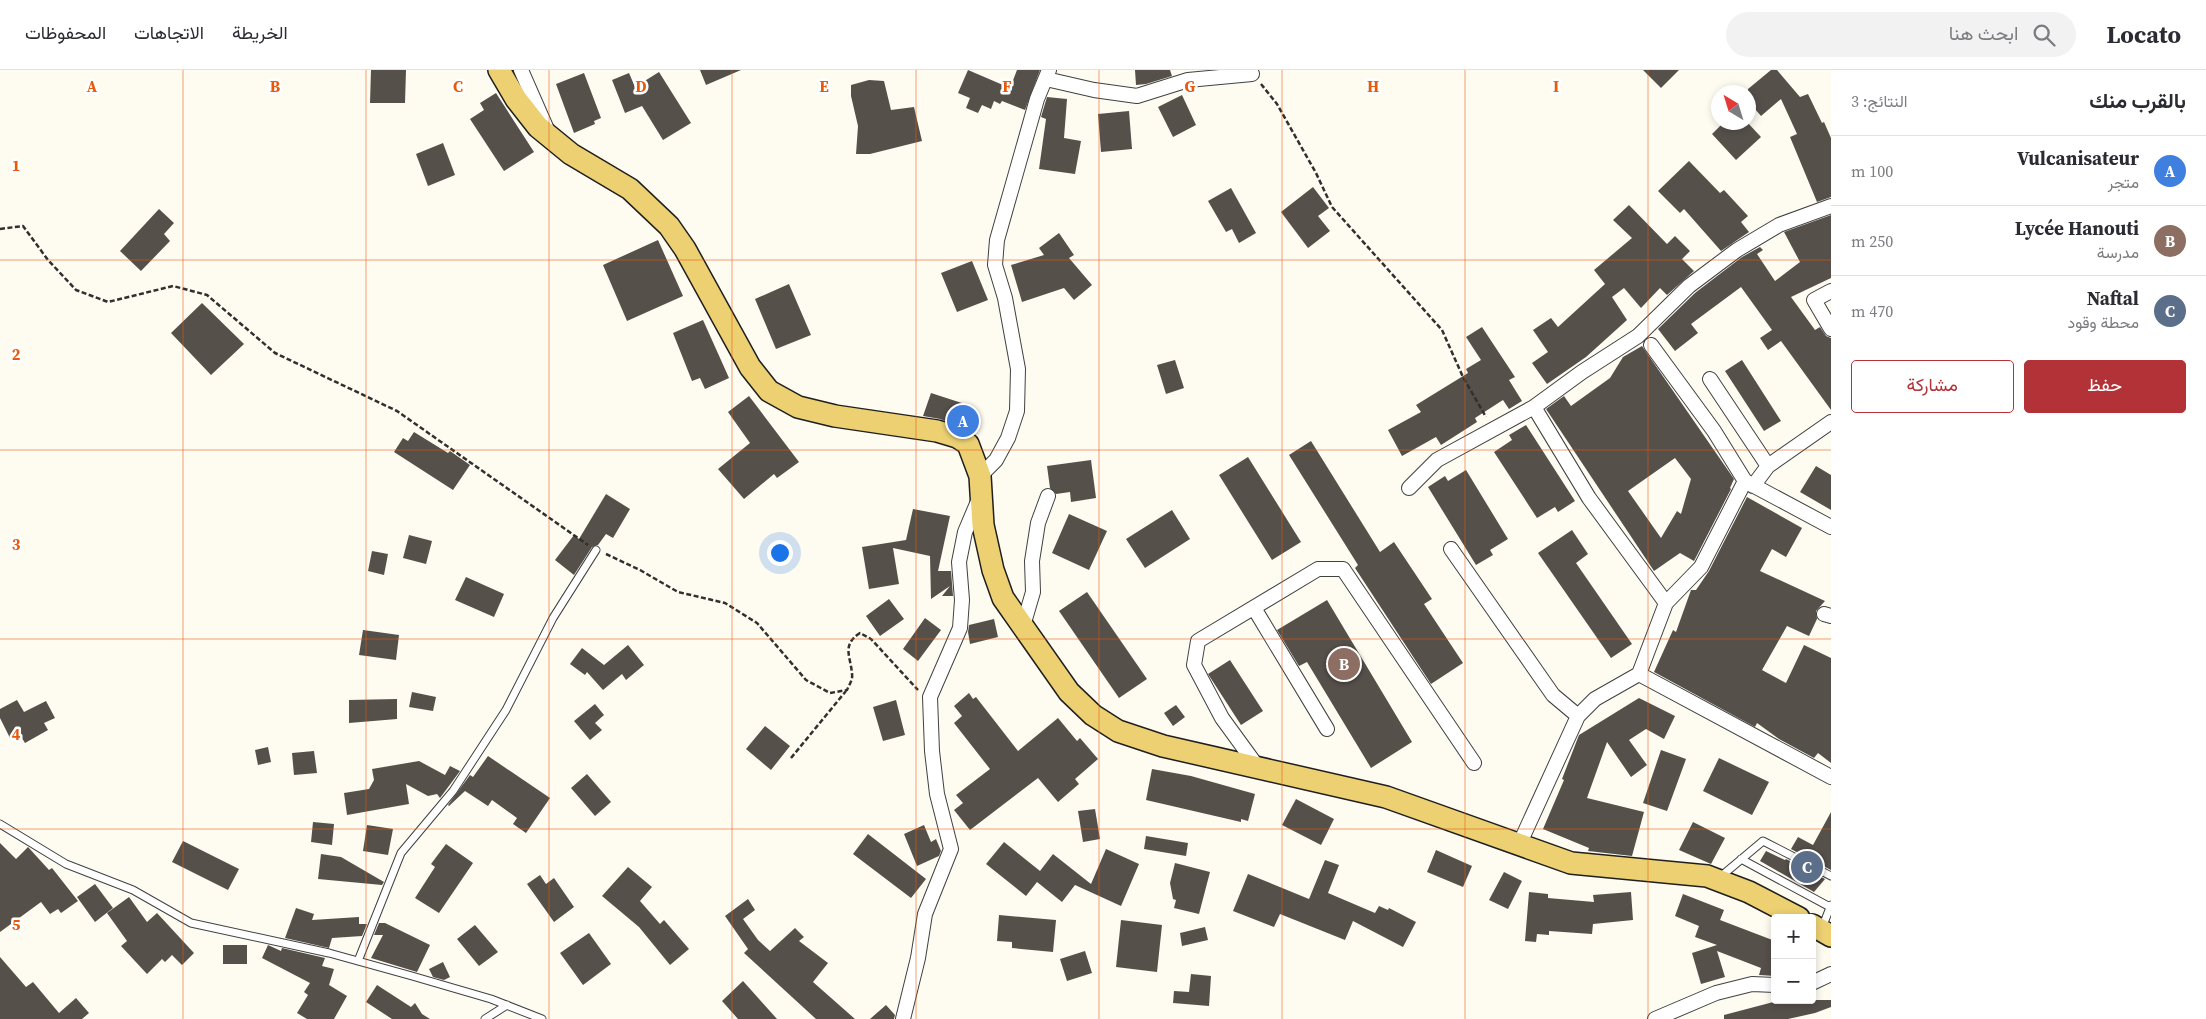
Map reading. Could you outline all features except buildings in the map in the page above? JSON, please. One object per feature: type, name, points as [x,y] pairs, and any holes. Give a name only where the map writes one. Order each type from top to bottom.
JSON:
[{"type":"main road","points":[[499,70],[516,99],[538,127],[571,154],[630,189],[669,226],[684,249],[750,368],[769,391],[798,407],[835,416],[937,431],[957,437],[968,444],[980,486],[983,525],[993,570],[1003,598],[1069,692],[1093,715],[1118,731],[1163,746],[1386,797],[1570,863],[1707,876],[1749,892],[1791,914]]},
{"type":"street","points":[[521,70],[550,137]]},
{"type":"street","points":[[903,1019],[918,958],[925,914],[951,849],[937,794],[932,751],[930,698],[960,628],[962,600],[959,562],[965,532],[980,486],[1008,438],[1017,411],[1018,369],[1005,298],[995,265],[997,240],[1037,99],[1048,74],[1094,90],[1137,96],[1188,80],[1252,74]]},
{"type":"street","points":[[1409,488],[1437,460],[1534,407],[1582,372],[1638,336],[1688,286],[1737,250],[1779,225],[1831,206]]},
{"type":"street","points":[[1831,291],[1814,300],[1831,329]]},
{"type":"street","points":[[1651,345],[1714,431],[1749,483],[1831,527]]},
{"type":"street","points":[[1710,379],[1768,466]]},
{"type":"street","points":[[1534,407],[1589,498],[1666,603]]},
{"type":"street","points":[[1519,845],[1578,716],[1595,699],[1639,674],[1666,603],[1701,567],[1749,483],[1768,466],[1831,422]]},
{"type":"street","points":[[1023,626],[1033,592],[1032,561],[1038,523],[1048,496]]},
{"type":"street","points":[[1451,549],[1553,695],[1578,716]]},
{"type":"street","points":[[1257,766],[1222,718],[1194,665],[1198,642],[1318,569],[1343,569],[1474,763]]},
{"type":"street","points":[[1254,608],[1328,729]]},
{"type":"street","points":[[1639,674],[1831,777]]},
{"type":"street","points":[[1816,981],[1831,974]]},
{"type":"street","points":[[1655,1019],[1716,993],[1752,984],[1771,985]]},
{"type":"lane","points":[[358,961],[401,853],[452,791],[506,710],[553,618],[596,550]]},
{"type":"lane","points":[[0,824],[66,864],[133,890],[191,923],[358,961],[507,1005],[542,1019]]},
{"type":"lane","points":[[1716,880],[1763,841],[1831,876]]},
{"type":"lane","points":[[1741,859],[1831,906],[1822,930]]},
{"type":"lane","points":[[485,1019],[507,1005]]},
{"type":"path","points":[[1252,74],[1277,104],[1316,173],[1332,207],[1442,330],[1482,411],[1494,428]]},
{"type":"path","points":[[0,230],[23,226],[48,260],[76,290],[108,302],[173,286],[207,295],[275,352],[397,411],[596,550],[640,570],[678,592],[725,603],[757,623],[806,680],[830,693],[847,690]]},
{"type":"path","points":[[791,758],[847,690],[853,677],[847,650],[853,638],[860,633],[871,639],[930,704]]},
{"type":"place","name":"Vulcanisateur","points":[[963,421]]},
{"type":"place","name":"Lycée Hanouti","points":[[1344,664]]},
{"type":"place","name":"Naftal","points":[[1807,867]]}]
